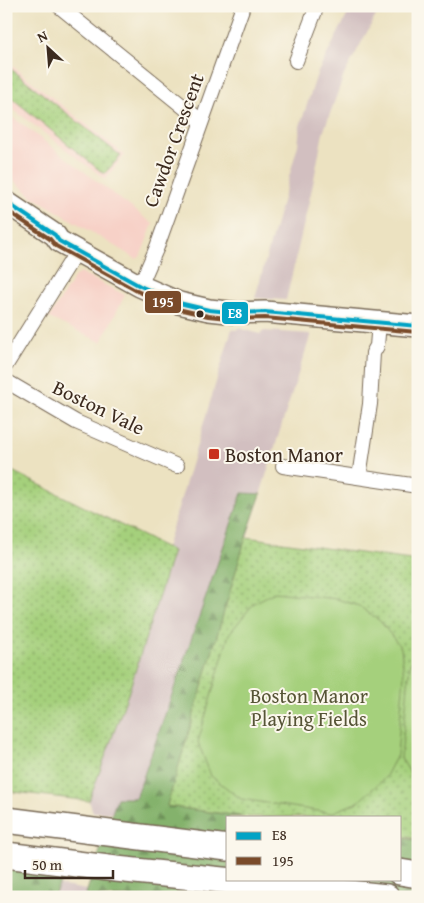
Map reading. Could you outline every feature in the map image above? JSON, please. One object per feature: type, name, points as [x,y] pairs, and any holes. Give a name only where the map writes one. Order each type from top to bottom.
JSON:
[{"type":"highway","points":[[6,820],[226,848]]},
{"type":"highway","points":[[6,855],[146,872],[386,897]]},
{"type":"highway","points":[[402,872],[418,875]]},
{"type":"main road","points":[[6,202],[55,235],[59,241],[140,286],[179,303],[225,312],[265,312],[418,326]]},
{"type":"street","points":[[59,6],[201,121]]},
{"type":"street","name":"Cawdor Crescent","points":[[140,286],[157,246],[243,6]]},
{"type":"street","points":[[296,61],[319,13]]},
{"type":"street","points":[[6,365],[77,251]]},
{"type":"street","points":[[359,477],[370,404],[373,352],[377,346],[379,323]]},
{"type":"street","name":"Boston Vale","points":[[6,381],[76,422],[177,466]]},
{"type":"street","points":[[283,466],[418,486]]},
{"type":"shaded area","points":[[352,6],[381,6],[344,75],[323,133],[286,300],[255,298],[298,145],[300,126],[317,74]]},
{"type":"shaded area","points":[[6,61],[125,155],[105,179],[6,104]]},
{"type":"shaded area","points":[[6,112],[153,224],[140,257],[136,259],[32,196],[6,174]]},
{"type":"shaded area","points":[[81,273],[125,295],[101,342],[49,318],[75,276]]},
{"type":"shaded area","points":[[238,328],[260,334],[264,331],[311,334],[231,589],[156,815],[93,812],[89,801],[129,691],[173,552],[166,548],[232,329],[236,330]]},
{"type":"shaded area","points":[[47,883],[127,897],[40,897]]},
{"type":"green space","points":[[6,65],[121,156],[104,174],[12,98],[6,97]]},
{"type":"green space","points":[[6,468],[173,551],[129,691],[89,801],[6,791]]},
{"type":"green space","points":[[242,493],[261,494],[246,537],[167,806],[238,816],[226,816],[226,880],[402,880],[402,838],[418,840],[418,897],[85,897],[117,798],[136,798]]},
{"type":"green space","name":"Boston Manor Playing Fields","points":[[246,537],[418,561],[418,839],[402,836],[402,816],[241,816],[167,806]]},
{"type":"green space","name":"Boston Manor Playing Fields","points":[[275,592],[337,599],[359,606],[380,621],[401,648],[404,676],[397,755],[385,778],[358,802],[331,813],[241,799],[211,776],[198,742],[229,634],[254,603]]},
{"type":"green space","points":[[418,651],[418,786],[401,758],[410,664]]},
{"type":"green space","points":[[6,865],[65,873],[53,897],[6,897]]},
{"type":"transit line","name":"E8","points":[[6,202],[55,235],[59,241],[140,286],[179,303],[209,310],[238,313],[265,312],[418,326]]},
{"type":"transit line","name":"195","points":[[6,210],[50,239],[56,246],[137,291],[178,309],[208,316],[237,319],[265,318],[417,332]]},
{"type":"place","name":"Boston Manor","points":[[214,454]]}]
